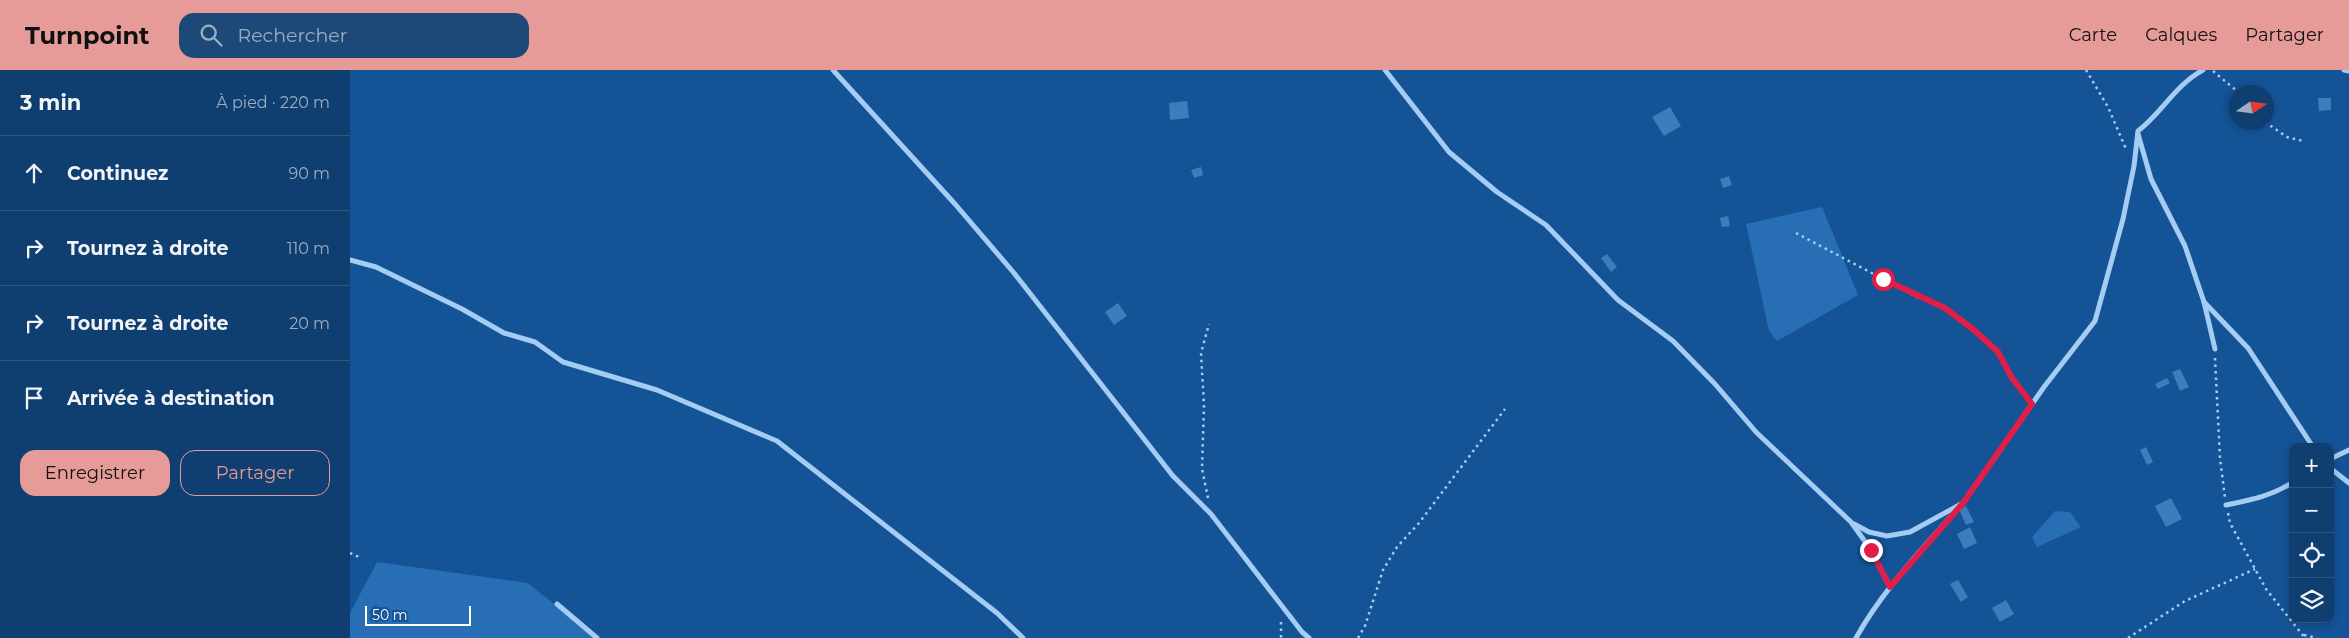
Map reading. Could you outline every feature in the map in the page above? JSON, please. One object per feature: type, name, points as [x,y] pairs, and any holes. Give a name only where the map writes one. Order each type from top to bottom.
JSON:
[{"type":"street","points":[[833,70],[955,204],[1014,273],[1173,476],[1211,514],[1302,632],[1309,638]]},
{"type":"street","points":[[1385,70],[1448,152],[1497,192],[1546,225],[1618,300],[1673,341],[1716,384],[1756,432],[1851,522],[1871,550],[1890,587]]},
{"type":"street","points":[[1856,638],[1868,616],[1890,587],[1963,503],[2032,404],[2095,321],[2123,219],[2134,166],[2138,132],[2153,119],[2172,94],[2193,75],[2203,70]]},
{"type":"street","points":[[2344,70],[2349,71]]},
{"type":"street","points":[[2138,132],[2151,178],[2184,246],[2204,302],[2214,349]]},
{"type":"street","points":[[350,260],[376,267],[462,309],[504,333],[535,342],[562,362],[657,390],[777,440],[997,613],[1023,638]]},
{"type":"street","points":[[2204,302],[2248,348],[2310,443]]},
{"type":"street","points":[[2334,457],[2349,450]]},
{"type":"street","points":[[2334,471],[2349,483]]},
{"type":"street","points":[[2226,505],[2267,496],[2279,492],[2289,485]]},
{"type":"street","points":[[1851,522],[1868,532],[1887,536],[1910,532],[1963,503]]},
{"type":"street","points":[[557,604],[597,638]]},
{"type":"path","points":[[2086,70],[2108,107],[2126,149]]},
{"type":"path","points":[[2212,70],[2230,85]]},
{"type":"path","points":[[2274,128],[2287,137],[2303,141]]},
{"type":"path","points":[[1796,232],[1917,297],[1945,308],[1998,352],[2012,378],[2032,404]]},
{"type":"path","points":[[1209,324],[1201,353],[1204,405],[1202,469],[1211,514]]},
{"type":"path","points":[[1358,638],[1365,626],[1383,570],[1397,547],[1419,523],[1505,409]]},
{"type":"path","points":[[350,553],[361,558]]},
{"type":"path","points":[[2128,638],[2185,601],[2255,569]]},
{"type":"path","points":[[2304,635],[2317,638]]},
{"type":"shaded area","points":[[1822,207],[1858,295],[1777,341],[1769,331],[1746,224]]},
{"type":"shaded area","points":[[2055,511],[2070,512],[2081,527],[2037,547],[2032,537]]},
{"type":"shaded area","points":[[377,562],[528,583],[596,638],[350,638],[350,613]]},
{"type":"building","points":[[2318,98],[2331,98],[2331,110],[2319,111]]},
{"type":"building","points":[[1187,101],[1189,118],[1170,120],[1169,103]]},
{"type":"building","points":[[1670,107],[1681,126],[1664,136],[1652,117]]},
{"type":"building","points":[[1201,167],[1203,175],[1194,178],[1191,170]]},
{"type":"building","points":[[1729,176],[1732,185],[1723,188],[1720,179]]},
{"type":"building","points":[[1728,216],[1730,226],[1722,227],[1720,218]]},
{"type":"building","points":[[1607,254],[1617,267],[1611,272],[1601,258]]},
{"type":"building","points":[[1118,303],[1127,316],[1114,325],[1105,312]]},
{"type":"building","points":[[2180,369],[2189,387],[2180,391],[2172,372]]},
{"type":"building","points":[[2167,378],[2170,383],[2158,389],[2155,384]]},
{"type":"building","points":[[2146,447],[2153,462],[2147,465],[2140,450]]},
{"type":"building","points":[[2171,498],[2182,519],[2166,527],[2155,506]]},
{"type":"building","points":[[1966,506],[1974,522],[1966,525],[1959,509]]},
{"type":"building","points":[[1970,527],[1977,543],[1964,549],[1957,534]]},
{"type":"building","points":[[1958,580],[1968,597],[1961,602],[1950,584]]},
{"type":"building","points":[[2006,600],[2014,614],[2000,622],[1992,608]]},
{"type":"route","points":[[1871,550],[1890,587],[1963,503],[2032,404],[2012,378],[1998,352],[1974,330],[1945,308],[1917,297],[1883,279]]}]
